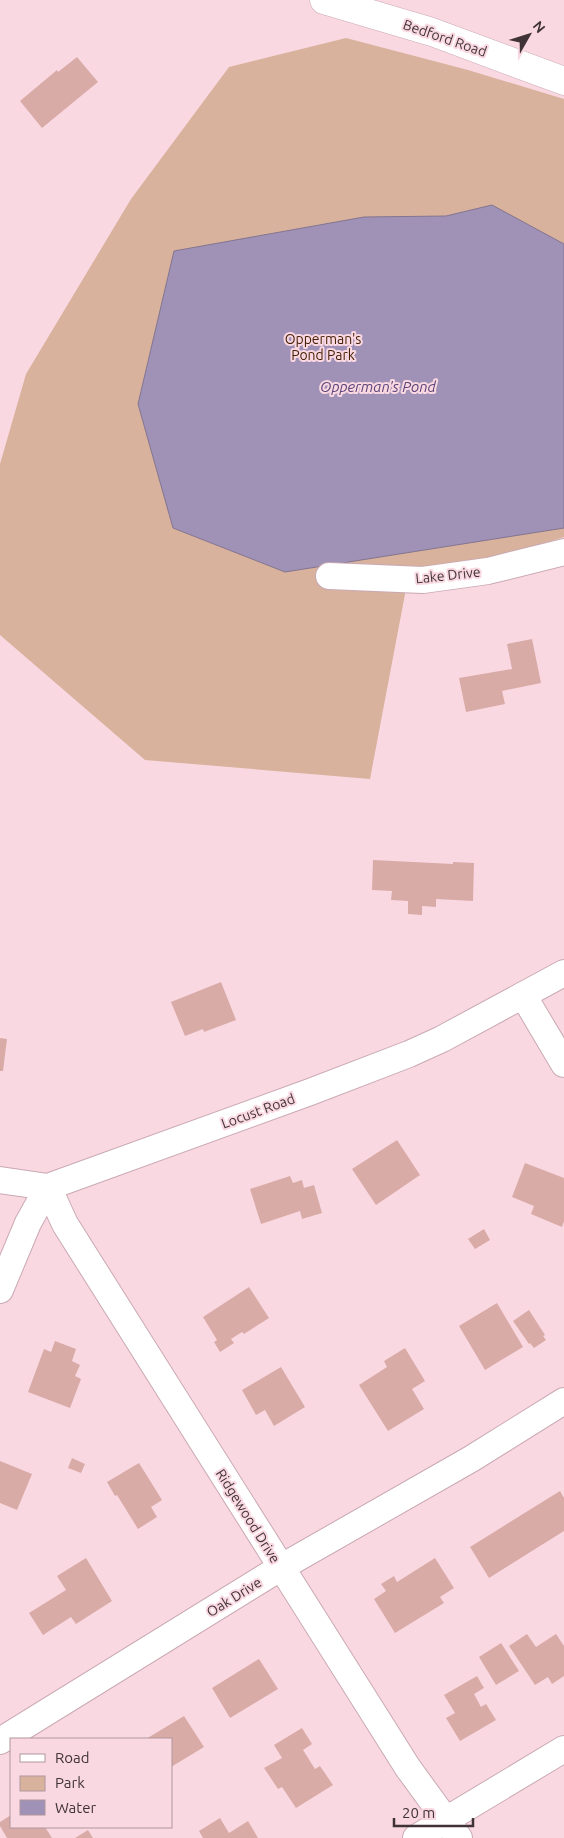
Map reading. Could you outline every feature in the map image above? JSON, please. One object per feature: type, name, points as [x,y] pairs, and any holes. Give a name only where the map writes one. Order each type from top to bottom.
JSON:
[{"type":"main road","name":"Bedford Road","points":[[324,0],[432,32],[564,82]]},
{"type":"street","name":"Lake Drive","points":[[330,576],[423,580],[488,571],[564,552]]},
{"type":"street","name":"Locust Road","points":[[48,1187],[409,1054],[442,1039],[564,973]]},
{"type":"street","points":[[522,995],[564,1064]]},
{"type":"street","points":[[0,1180],[48,1187],[28,1223],[0,1290]]},
{"type":"street","name":"Ridgewood Drive","points":[[48,1187],[65,1224],[280,1568],[408,1768],[452,1829]]},
{"type":"street","name":"Oak Drive","points":[[0,1741],[280,1568],[471,1459],[564,1401]]},
{"type":"street","points":[[416,1838],[452,1829],[564,1750]]},
{"type":"green space","name":"Opperman's Pond Park","points":[[346,38],[468,70],[564,99],[564,537],[506,555],[409,573],[370,779],[145,760],[0,635],[0,464],[26,374],[131,199],[229,67]]},
{"type":"water","name":"Opperman's Pond","points":[[492,205],[564,244],[564,528],[285,572],[173,528],[138,404],[174,251],[364,217],[446,216]]},
{"type":"building","points":[[77,57],[98,82],[42,128],[20,101],[57,70],[58,72]]},
{"type":"building","points":[[532,639],[541,683],[502,691],[505,704],[466,712],[459,678],[512,669],[507,644]]},
{"type":"building","points":[[373,860],[453,864],[453,862],[474,863],[473,901],[436,899],[436,907],[422,906],[422,915],[408,914],[408,901],[391,900],[392,891],[372,890]]},
{"type":"building","points":[[221,982],[236,1020],[204,1032],[203,1029],[185,1036],[171,1002]]},
{"type":"building","points":[[0,1038],[7,1039],[3,1071],[0,1071]]},
{"type":"building","points":[[397,1140],[420,1175],[376,1205],[352,1169]]},
{"type":"building","points":[[525,1163],[564,1178],[564,1221],[562,1227],[531,1214],[534,1206],[512,1197]]},
{"type":"building","points":[[290,1176],[293,1183],[302,1180],[304,1188],[314,1185],[322,1213],[302,1219],[300,1211],[261,1224],[250,1189]]},
{"type":"building","points":[[484,1229],[490,1240],[475,1249],[468,1239]]},
{"type":"building","points":[[249,1287],[269,1318],[244,1334],[242,1332],[231,1339],[234,1343],[220,1352],[214,1342],[217,1340],[203,1317]]},
{"type":"building","points":[[497,1303],[523,1347],[485,1370],[459,1326]]},
{"type":"building","points":[[529,1310],[545,1335],[543,1336],[546,1340],[534,1348],[513,1321]]},
{"type":"building","points":[[55,1341],[76,1349],[72,1361],[80,1365],[75,1376],[81,1379],[70,1408],[28,1392],[44,1349],[51,1352]]},
{"type":"building","points":[[405,1348],[425,1381],[412,1389],[424,1409],[388,1431],[359,1385],[387,1367],[384,1361]]},
{"type":"building","points":[[281,1367],[305,1407],[274,1426],[265,1410],[256,1415],[242,1390]]},
{"type":"building","points":[[72,1458],[85,1464],[81,1473],[68,1468]]},
{"type":"building","points":[[0,1461],[32,1474],[17,1510],[0,1503]]},
{"type":"building","points":[[139,1463],[162,1500],[151,1507],[157,1517],[138,1529],[107,1482]]},
{"type":"building","points":[[560,1491],[564,1498],[564,1531],[489,1578],[470,1547]]},
{"type":"building","points":[[86,1558],[112,1601],[76,1624],[71,1617],[43,1635],[29,1613],[66,1590],[57,1576]]},
{"type":"building","points":[[435,1558],[454,1588],[440,1597],[444,1603],[395,1633],[374,1599],[386,1591],[381,1584],[394,1576],[397,1582]]},
{"type":"building","points":[[527,1634],[536,1647],[556,1634],[564,1646],[564,1676],[552,1684],[548,1677],[535,1685],[509,1646]]},
{"type":"building","points":[[501,1643],[519,1671],[496,1685],[479,1657]]},
{"type":"building","points":[[259,1659],[278,1689],[230,1718],[212,1688]]},
{"type":"building","points":[[477,1676],[484,1688],[474,1694],[481,1707],[486,1704],[496,1720],[460,1741],[446,1718],[455,1713],[444,1695]]},
{"type":"building","points":[[184,1716],[204,1747],[172,1766],[172,1738],[148,1738]]},
{"type":"building","points":[[302,1728],[312,1744],[303,1750],[315,1769],[320,1766],[333,1785],[296,1808],[282,1787],[278,1789],[264,1768],[282,1758],[274,1745]]},
{"type":"building","points":[[10,1816],[10,1828],[46,1828],[52,1838],[7,1838],[0,1826],[0,1822]]},
{"type":"building","points":[[220,1818],[229,1833],[248,1821],[258,1838],[203,1838],[199,1831]]},
{"type":"building","points":[[88,1830],[93,1838],[75,1838]]}]
